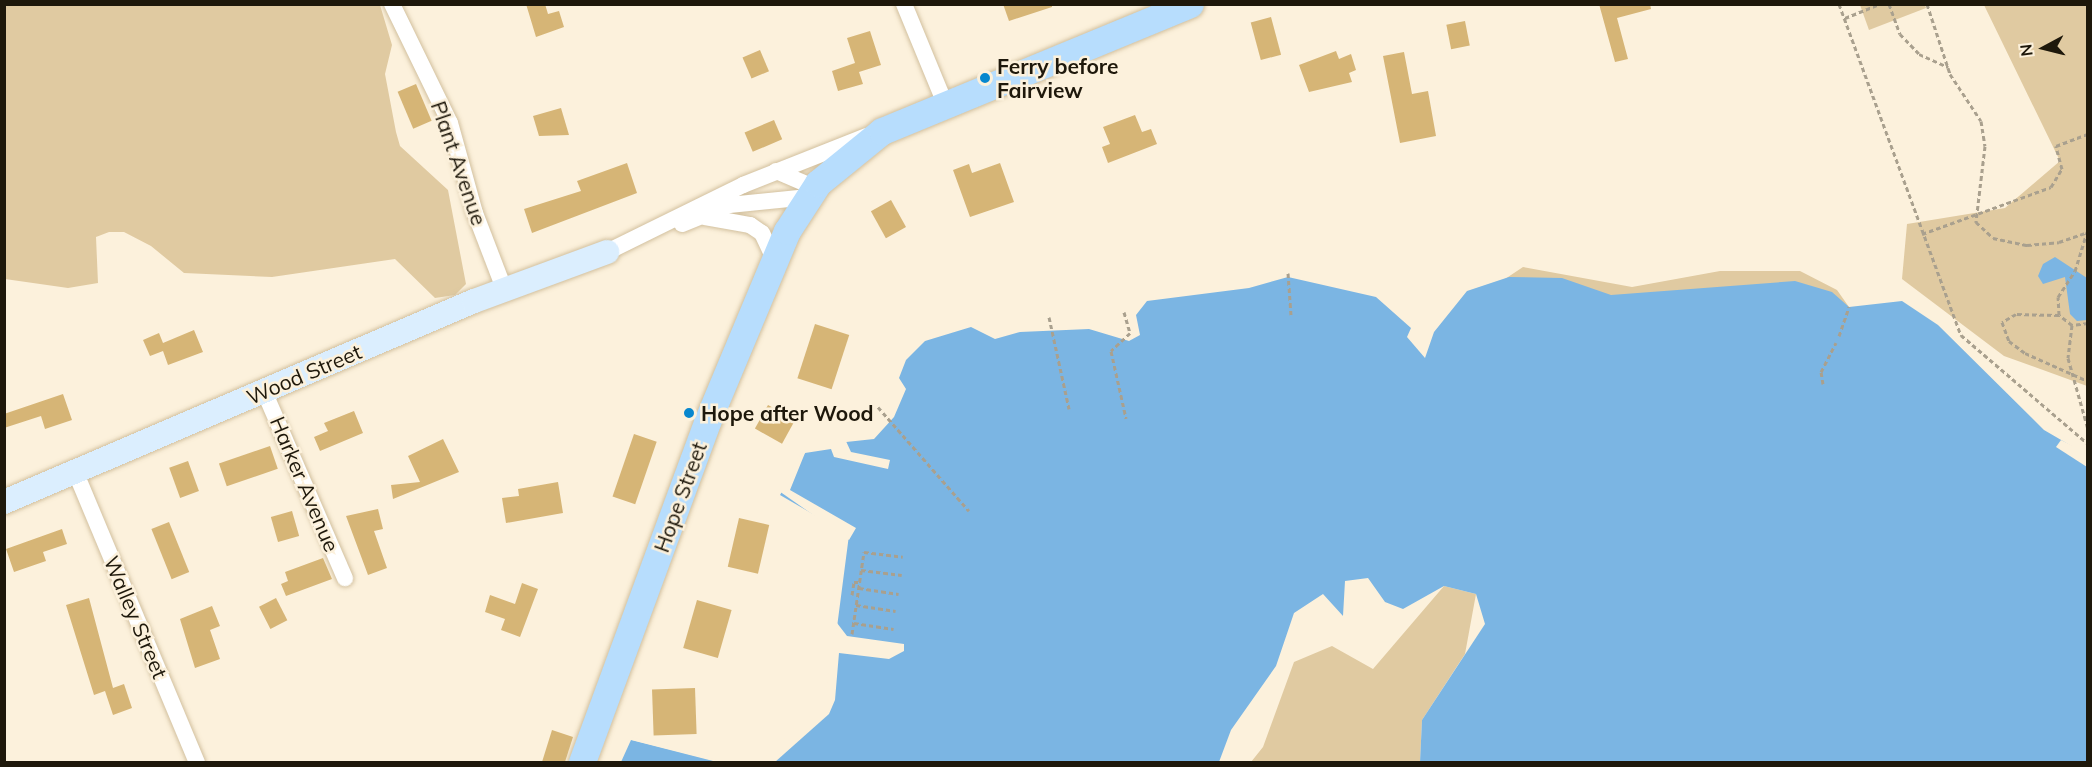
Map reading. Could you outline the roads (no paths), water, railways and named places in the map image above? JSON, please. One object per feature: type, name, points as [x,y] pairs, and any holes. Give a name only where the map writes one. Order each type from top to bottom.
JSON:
[{"type":"main road","name":"Hope Street","points":[[582,762],[707,422],[775,261],[813,193],[882,131],[1190,4]]},
{"type":"main road","name":"Wood Street","points":[[4,502],[505,291],[607,252]]},
{"type":"street","name":"Plant Avenue","points":[[392,4],[450,123],[474,213],[505,291]]},
{"type":"street","points":[[904,4],[946,106]]},
{"type":"street","name":"Wood Street","points":[[607,252],[777,171],[882,131]]},
{"type":"street","points":[[777,171],[813,193]]},
{"type":"street","name":"Wood Street","points":[[607,252],[729,205],[813,193]]},
{"type":"street","name":"Wood Street","points":[[701,217],[750,225],[762,233],[775,261]]},
{"type":"street","name":"Harker Avenue","points":[[264,391],[345,578]]},
{"type":"street","name":"Walley Street","points":[[75,471],[197,762]]},
{"type":"water","points":[[2055,257],[2087,278],[2087,320],[2077,321],[2070,314],[2065,277],[2043,284],[2038,276],[2043,264]]},
{"type":"water","points":[[1288,277],[1376,297],[1411,328],[1407,337],[1425,358],[1434,332],[1467,291],[1509,277],[1562,278],[1611,295],[1795,281],[1832,292],[1849,307],[1902,301],[1938,325],[2044,430],[2087,455],[2087,762],[1420,762],[1422,720],[1485,624],[1476,594],[1444,586],[1403,609],[1385,602],[1368,578],[1345,581],[1343,616],[1323,594],[1294,613],[1276,666],[1231,730],[1219,762],[762,762],[827,704],[849,535],[780,495],[809,446],[874,439],[894,417],[906,389],[899,378],[906,360],[925,341],[971,327],[995,339],[1020,332],[1089,329],[1129,341],[1140,335],[1136,315],[1147,301],[1249,288]]},
{"type":"water","points":[[631,740],[717,762],[621,762]]},
{"type":"place","name":"Ferry before Fairview","points":[[985,78]]},
{"type":"place","name":"Hope after Wood","points":[[689,413]]}]
